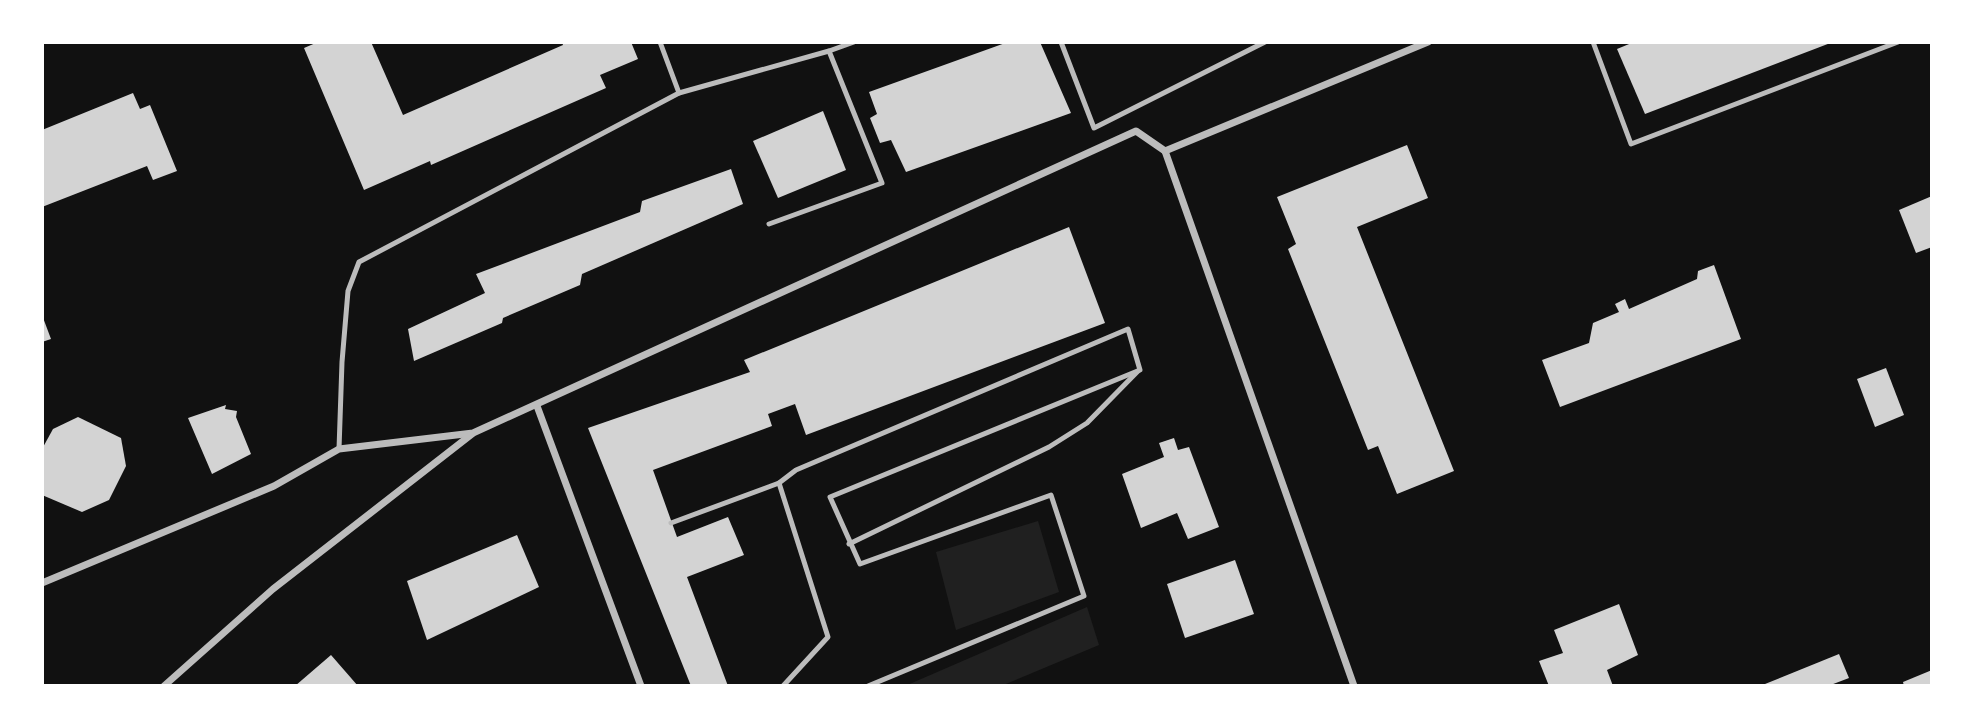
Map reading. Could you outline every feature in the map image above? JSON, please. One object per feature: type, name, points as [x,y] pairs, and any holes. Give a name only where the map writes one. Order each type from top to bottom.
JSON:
[{"type":"street","points":[[1165,150],[1428,42]]},
{"type":"street","points":[[164,686],[273,589],[473,433],[1136,131],[1165,150],[1354,686]]},
{"type":"street","points":[[537,405],[641,686]]},
{"type":"street","points":[[42,583],[274,486],[339,449],[473,433]]},
{"type":"lane","points":[[660,42],[679,93]]},
{"type":"lane","points":[[339,449],[348,291],[359,262],[679,93],[854,42]]},
{"type":"lane","points":[[1061,42],[1094,128],[1265,42]]},
{"type":"lane","points":[[1593,42],[1631,144],[1898,42]]},
{"type":"lane","points":[[769,224],[882,183],[829,51]]},
{"type":"lane","points":[[671,523],[779,483],[796,470],[1128,329],[1140,370]]},
{"type":"lane","points":[[868,686],[1084,596],[1051,495],[860,564],[830,497],[1140,370]]},
{"type":"lane","points":[[849,544],[1059,441],[1087,424],[1140,370]]},
{"type":"lane","points":[[779,483],[828,637],[783,686]]},
{"type":"shaded area","points":[[1038,521],[1059,592],[956,630],[936,552]]},
{"type":"shaded area","points":[[1087,607],[1099,645],[1001,686],[905,686]]},
{"type":"building","points":[[318,42],[371,42],[403,115],[563,45],[562,42],[631,42],[638,59],[600,75],[606,88],[431,165],[430,161],[364,190],[304,48]]},
{"type":"building","points":[[1008,42],[1040,42],[1071,113],[906,172],[891,140],[880,143],[870,118],[877,114],[869,92]]},
{"type":"building","points":[[1634,42],[1833,42],[1645,114],[1617,49]]},
{"type":"building","points":[[133,93],[140,109],[150,105],[177,171],[153,180],[147,166],[42,207],[42,130]]},
{"type":"building","points":[[823,111],[846,170],[778,198],[753,141]]},
{"type":"building","points":[[1407,145],[1428,198],[1357,227],[1454,471],[1397,494],[1378,446],[1368,450],[1288,249],[1296,244],[1277,197]]},
{"type":"building","points":[[731,169],[743,204],[582,274],[580,285],[414,361],[408,329],[485,293],[476,274],[640,212],[642,201]]},
{"type":"building","points":[[1932,196],[1932,247],[1916,253],[1899,210]]},
{"type":"building","points":[[1069,227],[1105,323],[806,435],[795,404],[768,414],[772,426],[653,470],[677,537],[728,517],[744,555],[687,577],[728,686],[691,686],[588,428],[750,372],[744,360]]},
{"type":"building","points":[[1714,265],[1741,339],[1560,407],[1542,360],[1589,343],[1593,323],[1619,312],[1615,304],[1625,299],[1629,309],[1697,279],[1698,271]]},
{"type":"building","points":[[42,315],[51,339],[42,342]]},
{"type":"building","points":[[1886,368],[1904,415],[1875,427],[1857,379]]},
{"type":"building","points":[[226,405],[225,409],[237,411],[236,417],[251,454],[212,474],[188,418]]},
{"type":"building","points":[[78,417],[121,438],[126,466],[109,500],[82,512],[42,495],[42,449],[53,429]]},
{"type":"building","points":[[1174,438],[1178,450],[1189,447],[1219,527],[1188,539],[1177,513],[1141,528],[1122,474],[1164,457],[1159,443]]},
{"type":"building","points":[[517,535],[539,587],[427,640],[407,581]]},
{"type":"building","points":[[1235,560],[1254,614],[1185,638],[1167,584]]},
{"type":"building","points":[[1619,604],[1638,655],[1607,670],[1613,686],[1549,686],[1539,661],[1563,653],[1554,630]]},
{"type":"building","points":[[1839,654],[1849,678],[1828,686],[1760,686]]},
{"type":"building","points":[[331,655],[358,686],[295,686]]},
{"type":"building","points":[[1932,670],[1932,686],[1904,686],[1903,682]]}]
